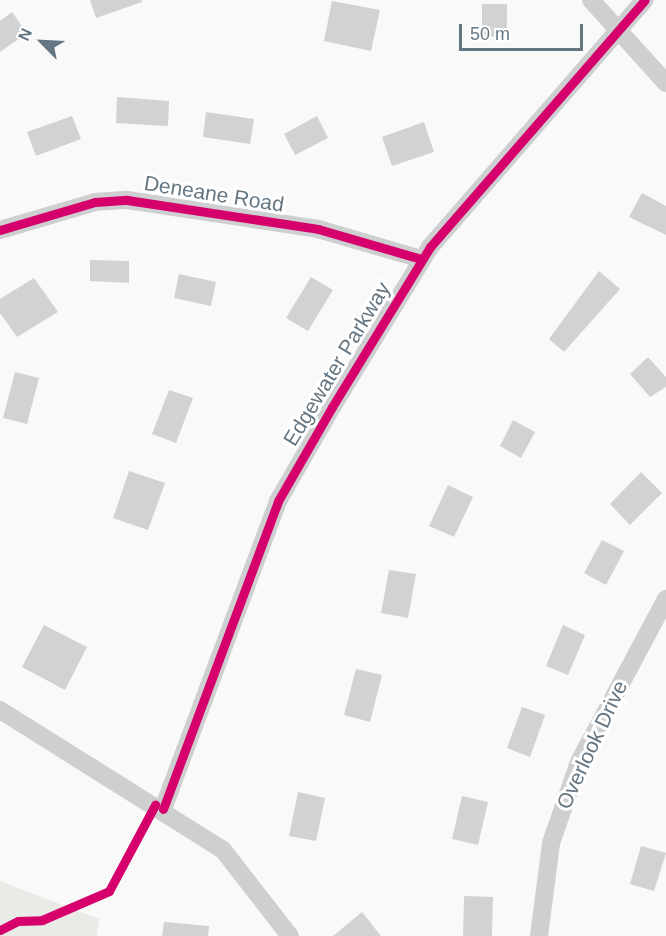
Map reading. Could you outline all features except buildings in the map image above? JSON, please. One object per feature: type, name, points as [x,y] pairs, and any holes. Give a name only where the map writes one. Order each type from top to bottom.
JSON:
[{"type":"street","points":[[591,0],[666,83]]},
{"type":"street","name":"Edgewater Parkway","points":[[163,809],[278,501],[421,259],[527,132],[621,33],[645,0]]},
{"type":"street","name":"Deneane Road","points":[[0,230],[95,202],[127,200],[318,229],[421,259]]},
{"type":"street","name":"Overlook Drive","points":[[539,936],[551,843],[579,762],[666,599]]},
{"type":"street","points":[[0,710],[163,809],[223,850],[290,936]]},
{"type":"shaded area","points":[[0,881],[99,919],[97,936],[0,936]]},
{"type":"cycle path","points":[[163,809],[278,501],[332,407],[430,247],[645,0]]},
{"type":"cycle path","points":[[0,230],[95,202],[127,200],[318,229],[421,259]]},
{"type":"cycle path","points":[[0,930],[18,921],[42,920],[109,891],[155,805]]}]
